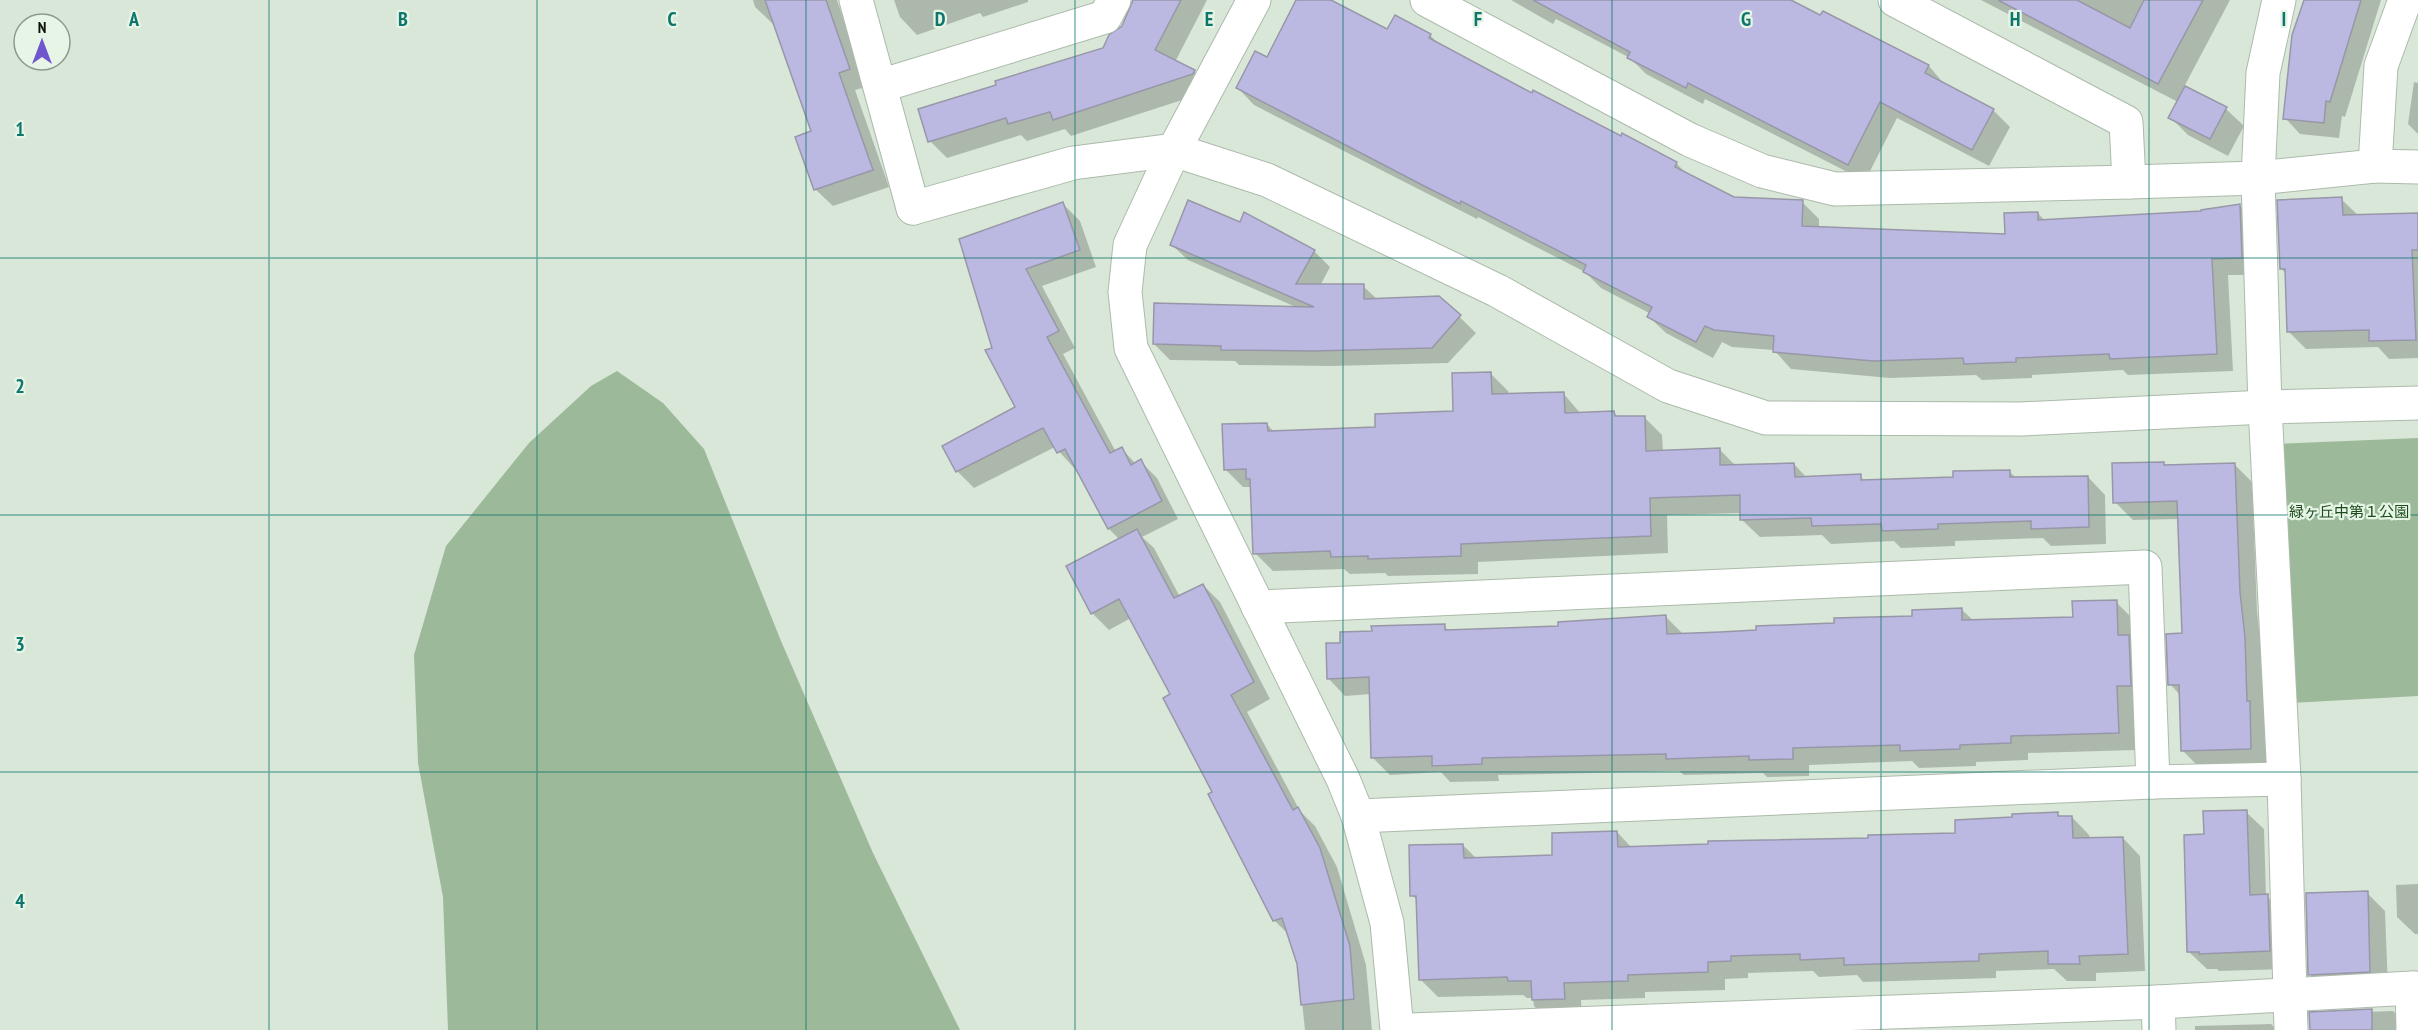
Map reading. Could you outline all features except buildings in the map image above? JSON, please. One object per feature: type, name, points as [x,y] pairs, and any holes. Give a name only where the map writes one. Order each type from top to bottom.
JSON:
[{"type":"street","points":[[856,0],[913,208],[1074,163],[1174,150],[1267,180],[1498,291],[1668,386],[1766,418],[2021,419],[2265,407],[2418,403]]},
{"type":"street","points":[[880,86],[1105,17],[1114,0]]},
{"type":"street","points":[[1254,0],[1174,150],[1130,245],[1125,292],[1131,348],[1343,779],[1358,816],[1387,923],[1397,1030]]},
{"type":"street","points":[[1427,0],[1690,140],[1773,174],[1835,189],[2258,178],[2375,166],[2418,167]]},
{"type":"street","points":[[1895,0],[2126,122],[2129,182]]},
{"type":"street","points":[[2279,0],[2263,73],[2258,178],[2265,407],[2284,779],[2291,1030]]},
{"type":"street","points":[[2375,166],[2381,66],[2405,0]]},
{"type":"street","points":[[1258,608],[2145,567],[2153,782]]},
{"type":"street","points":[[1358,816],[2153,782],[2284,779]]},
{"type":"street","points":[[1410,1030],[2158,1016],[2290,994],[2415,988],[2412,1030]]},
{"type":"green space","points":[[617,371],[663,403],[704,449],[781,641],[873,853],[960,1030],[448,1030],[443,897],[418,763],[414,655],[446,546],[529,443],[591,386]]},
{"type":"green space","name":"緑ヶ丘中第１公園","points":[[2418,438],[2418,696],[2291,703],[2277,444]]}]
